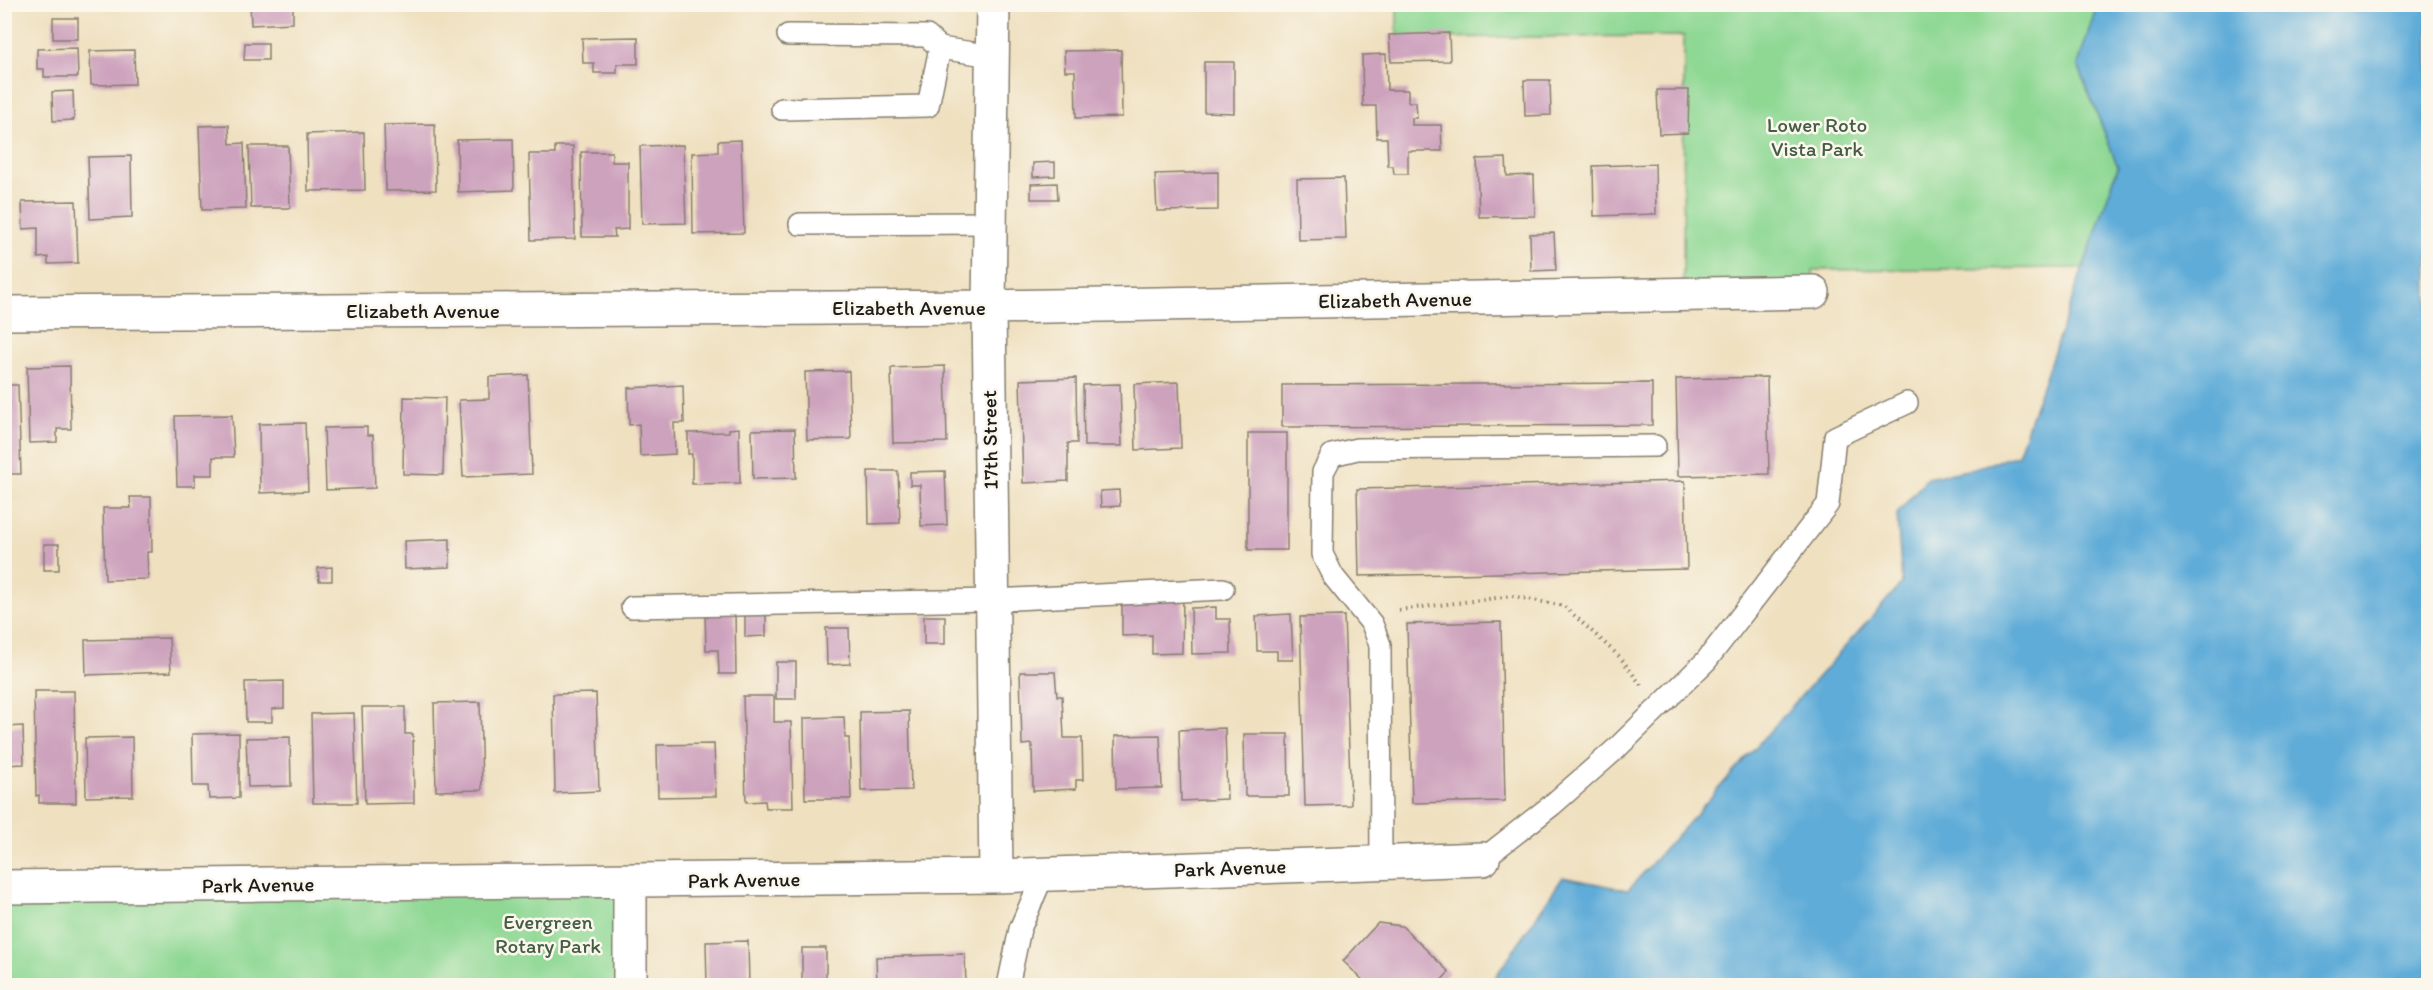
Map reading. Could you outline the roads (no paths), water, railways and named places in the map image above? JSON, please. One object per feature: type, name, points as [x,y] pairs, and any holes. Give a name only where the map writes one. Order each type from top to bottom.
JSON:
[{"type":"street","name":"17th Street","points":[[993,4],[989,307],[996,876]]},
{"type":"street","name":"Elizabeth Avenue","points":[[4,314],[989,307],[1813,292]]},
{"type":"street","name":"Park Avenue","points":[[4,887],[996,876],[1483,859]]},
{"type":"street","points":[[630,881],[630,986]]},
{"type":"lane","points":[[788,35],[927,36],[940,48],[992,56]]},
{"type":"lane","points":[[782,109],[928,106],[940,48]]},
{"type":"lane","points":[[800,224],[990,223]]},
{"type":"lane","points":[[1483,859],[1552,805],[1617,748],[1706,661],[1828,504],[1835,437],[1907,403]]},
{"type":"lane","points":[[1381,863],[1380,645],[1372,624],[1334,576],[1322,554],[1323,472],[1332,455],[1357,449],[1655,447]]},
{"type":"lane","points":[[632,607],[993,600],[1223,589]]},
{"type":"lane","points":[[1008,986],[1020,930],[1043,875]]},
{"type":"water","points":[[2097,5],[2428,5],[2428,985],[1490,985],[1563,877],[1628,890],[1902,583],[1897,514],[1927,478],[1968,470],[2018,455],[2118,167],[2078,65]]},
{"type":"park label","name":"Lower Roto Vista Park","points":[[1817,137]]},
{"type":"park label","name":"Evergreen Rotary Park","points":[[548,934]]}]
